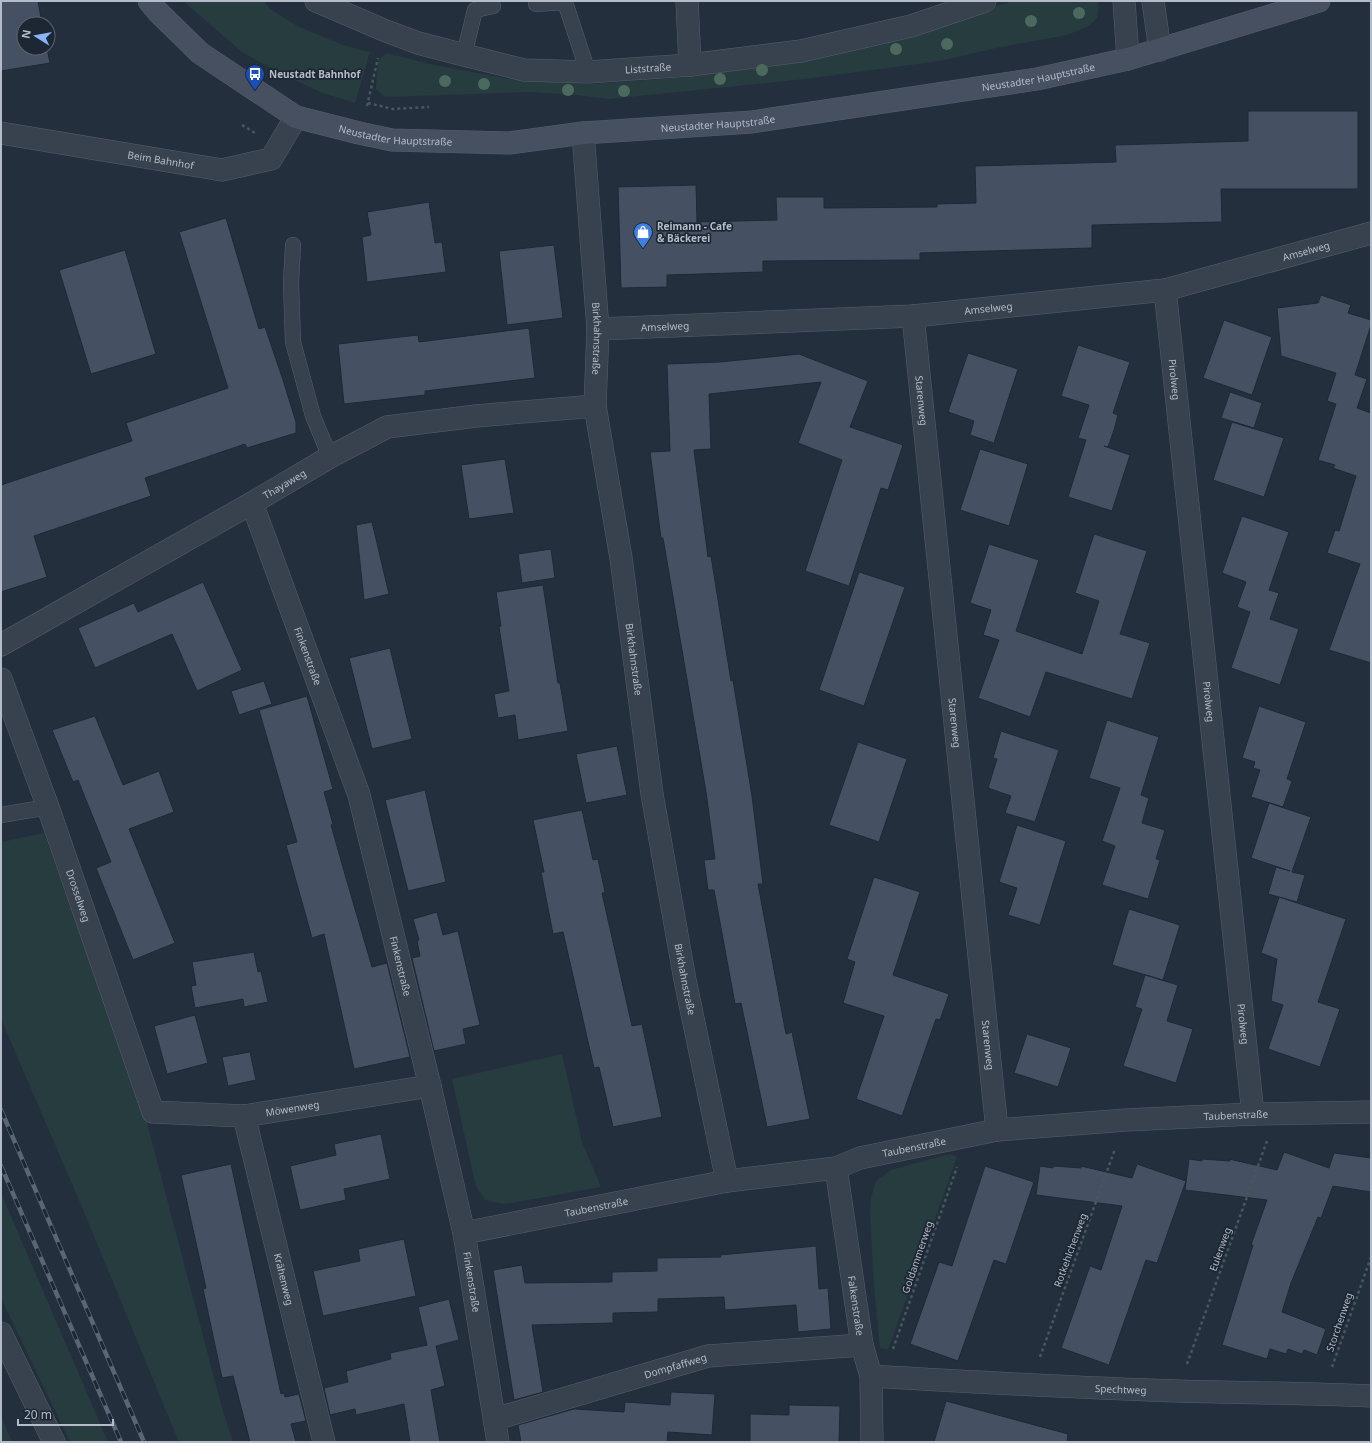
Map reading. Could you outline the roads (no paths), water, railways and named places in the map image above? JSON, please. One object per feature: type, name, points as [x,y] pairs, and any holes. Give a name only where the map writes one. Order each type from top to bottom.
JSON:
[{"type":"street","name":"Neustadter Hauptstraße","points":[[149,1],[158,12],[200,53],[296,117],[392,140],[509,143],[583,134],[752,122],[1037,79],[1128,59],[1319,1]]},
{"type":"street","name":"Liststraße","points":[[316,1],[386,31],[464,55],[524,70],[588,72],[690,65],[801,51],[911,26],[985,1]]},
{"type":"street","points":[[687,1],[690,65]]},
{"type":"street","points":[[1124,1],[1128,59]]},
{"type":"street","points":[[1153,1],[1160,50]]},
{"type":"street","name":"Beim Bahnhof","points":[[1,133],[222,170],[271,159],[296,117]]},
{"type":"street","name":"Birkhahnstraße","points":[[583,134],[598,329],[595,406],[621,558],[652,794],[685,980],[727,1180]]},
{"type":"street","name":"Amselweg","points":[[598,329],[912,316],[1165,290],[1371,233]]},
{"type":"street","name":"Pirolweg","points":[[1165,290],[1253,1114]]},
{"type":"street","name":"Starenweg","points":[[912,316],[997,1130]]},
{"type":"street","name":"Thayaweg","points":[[1,645],[252,503],[330,457],[387,427],[476,416],[595,406]]},
{"type":"street","name":"Finkenstraße","points":[[252,503],[359,795],[430,1086],[464,1233],[498,1442]]},
{"type":"street","name":"Drosselweg","points":[[1,679],[48,807],[153,1112]]},
{"type":"street","name":"Möwenweg","points":[[153,1112],[244,1116],[430,1086]]},
{"type":"street","name":"Taubenstraße","points":[[464,1233],[727,1180],[836,1168],[860,1158],[997,1130],[1126,1120],[1277,1113],[1371,1112]]},
{"type":"street","name":"Krähenweg","points":[[244,1116],[324,1442]]},
{"type":"street","name":"Falkenstraße","points":[[836,1168],[862,1345],[871,1376],[872,1442]]},
{"type":"street","points":[[1,1334],[54,1442]]},
{"type":"street","name":"Dompfaffweg","points":[[495,1420],[708,1356],[862,1345]]},
{"type":"street","name":"Spechtweg","points":[[871,1376],[1030,1386],[1371,1396]]},
{"type":"lane","points":[[536,4],[568,1]]},
{"type":"lane","points":[[565,2],[588,72]]},
{"type":"lane","points":[[464,55],[475,10],[493,6]]},
{"type":"lane","points":[[293,245],[291,283],[293,342],[313,416],[330,457]]},
{"type":"lane","points":[[1,815],[48,807]]},
{"type":"railway","points":[[1,1110],[144,1442]]},
{"type":"railway","points":[[1,1166],[121,1442]]},
{"type":"place","name":"Neustadt Bahnhof","points":[[255,91]]},
{"type":"place","name":"Reimann - Cafe & Bäckerei","points":[[643,249]]}]
